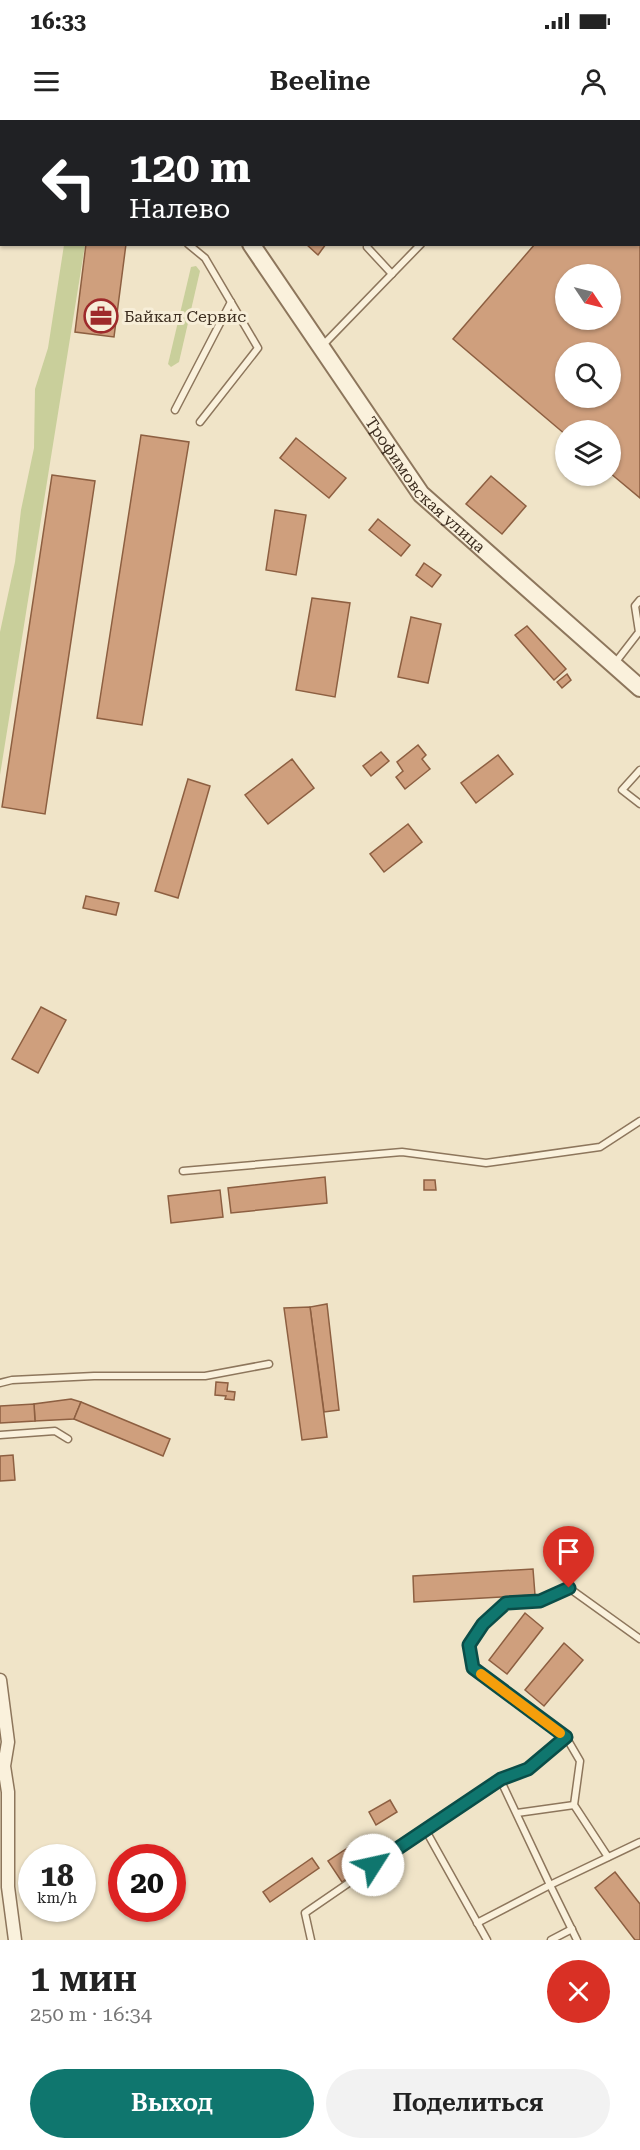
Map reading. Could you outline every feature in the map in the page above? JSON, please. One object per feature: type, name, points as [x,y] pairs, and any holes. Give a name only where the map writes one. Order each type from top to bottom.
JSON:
[{"type":"street","name":"Трофимовская улица","points":[[252,246],[421,494],[640,688]]},
{"type":"street","points":[[0,1680],[8,1742],[2,1765],[8,1792],[8,1887],[15,1940]]},
{"type":"lane","points":[[190,246],[205,258],[258,348],[200,422]]},
{"type":"lane","points":[[322,346],[419,246]]},
{"type":"lane","points":[[367,247],[392,274]]},
{"type":"lane","points":[[175,410],[231,302]]},
{"type":"lane","points":[[614,665],[639,632],[635,606],[640,600]]},
{"type":"lane","points":[[640,770],[622,790],[640,804]]},
{"type":"lane","points":[[183,1172],[402,1152],[486,1163],[600,1147],[640,1120]]},
{"type":"lane","points":[[0,1383],[12,1380],[94,1376],[206,1376],[269,1364]]},
{"type":"lane","points":[[0,1435],[55,1431],[68,1439]]},
{"type":"lane","points":[[608,1857],[574,1805],[580,1761],[566,1737],[473,1668],[469,1645],[483,1624],[506,1603],[540,1601],[569,1588],[640,1639]]},
{"type":"lane","points":[[311,1940],[305,1913],[501,1779],[528,1769],[566,1737]]},
{"type":"lane","points":[[501,1779],[577,1940]]},
{"type":"lane","points":[[516,1813],[574,1805]]},
{"type":"lane","points":[[425,1829],[487,1940]]},
{"type":"lane","points":[[477,1923],[640,1842]]},
{"type":"lane","points":[[551,1940],[572,1929]]},
{"type":"green space","points":[[64,246],[85,246],[0,775],[0,632],[15,562],[21,510],[34,448],[35,389],[48,348]]},
{"type":"green space","points":[[196,266],[200,271],[179,362],[171,367],[168,364],[191,267]]},
{"type":"building","points":[[86,246],[126,246],[114,337],[75,332]]},
{"type":"building","points":[[308,246],[325,246],[318,255]]},
{"type":"building","points":[[533,246],[640,246],[640,498],[621,482],[621,420],[555,420],[555,426],[453,339]]},
{"type":"building","points":[[141,435],[189,442],[142,725],[97,718]]},
{"type":"building","points":[[296,438],[346,478],[329,498],[280,458]]},
{"type":"building","points":[[52,475],[95,481],[45,814],[2,807]]},
{"type":"building","points":[[491,476],[526,506],[502,534],[466,504]]},
{"type":"building","points":[[275,510],[306,515],[296,575],[266,570]]},
{"type":"building","points":[[378,519],[410,545],[401,556],[369,530]]},
{"type":"building","points":[[424,563],[441,575],[432,587],[416,575]]},
{"type":"building","points":[[312,598],[350,603],[335,697],[296,690]]},
{"type":"building","points":[[411,617],[441,624],[428,683],[398,677]]},
{"type":"building","points":[[527,626],[566,669],[554,680],[515,635]]},
{"type":"building","points":[[567,674],[571,680],[562,688],[557,682]]},
{"type":"building","points":[[418,745],[426,755],[422,759],[430,769],[405,789],[396,777],[403,771],[397,762]]},
{"type":"building","points":[[381,752],[389,761],[371,776],[363,766]]},
{"type":"building","points":[[498,755],[513,774],[476,803],[461,783]]},
{"type":"building","points":[[292,759],[314,788],[268,824],[245,795]]},
{"type":"building","points":[[188,779],[210,786],[178,898],[155,891]]},
{"type":"building","points":[[408,824],[422,842],[384,872],[370,854]]},
{"type":"building","points":[[86,896],[119,903],[116,915],[83,908]]},
{"type":"building","points":[[41,1007],[66,1020],[38,1073],[12,1059]]},
{"type":"building","points":[[325,1177],[327,1203],[231,1213],[228,1188]]},
{"type":"building","points":[[424,1180],[435,1180],[436,1190],[424,1190]]},
{"type":"building","points":[[220,1190],[223,1217],[171,1223],[168,1196]]},
{"type":"building","points":[[327,1304],[339,1410],[324,1412],[310,1307]]},
{"type":"building","points":[[310,1307],[327,1437],[302,1440],[284,1308]]},
{"type":"building","points":[[216,1382],[228,1383],[227,1391],[235,1392],[234,1400],[225,1399],[226,1396],[215,1395]]},
{"type":"building","points":[[71,1399],[81,1402],[74,1419],[35,1421],[34,1404]]},
{"type":"building","points":[[81,1402],[170,1439],[163,1456],[74,1419]]},
{"type":"building","points":[[34,1404],[35,1421],[0,1423],[0,1406]]},
{"type":"building","points":[[13,1455],[15,1480],[0,1481],[0,1456]]},
{"type":"building","points":[[533,1569],[535,1595],[414,1602],[413,1576]]},
{"type":"building","points":[[525,1613],[543,1628],[507,1674],[489,1660]]},
{"type":"building","points":[[564,1643],[583,1660],[544,1706],[525,1690]]},
{"type":"building","points":[[390,1800],[397,1812],[376,1825],[369,1812]]},
{"type":"building","points":[[367,1835],[381,1855],[342,1882],[328,1861]]},
{"type":"building","points":[[312,1858],[319,1868],[270,1902],[263,1892]]},
{"type":"building","points":[[615,1872],[640,1904],[640,1940],[635,1940],[595,1888]]},
{"type":"slow traffic","points":[[481,1674],[560,1733]]},
{"type":"place","name":"Байкал Сервис","points":[[101,316]]},
{"type":"route","points":[[373,1865],[457,1806],[501,1779],[528,1769],[566,1737],[473,1668],[469,1645],[483,1624],[506,1603],[540,1601],[569,1588]]}]
